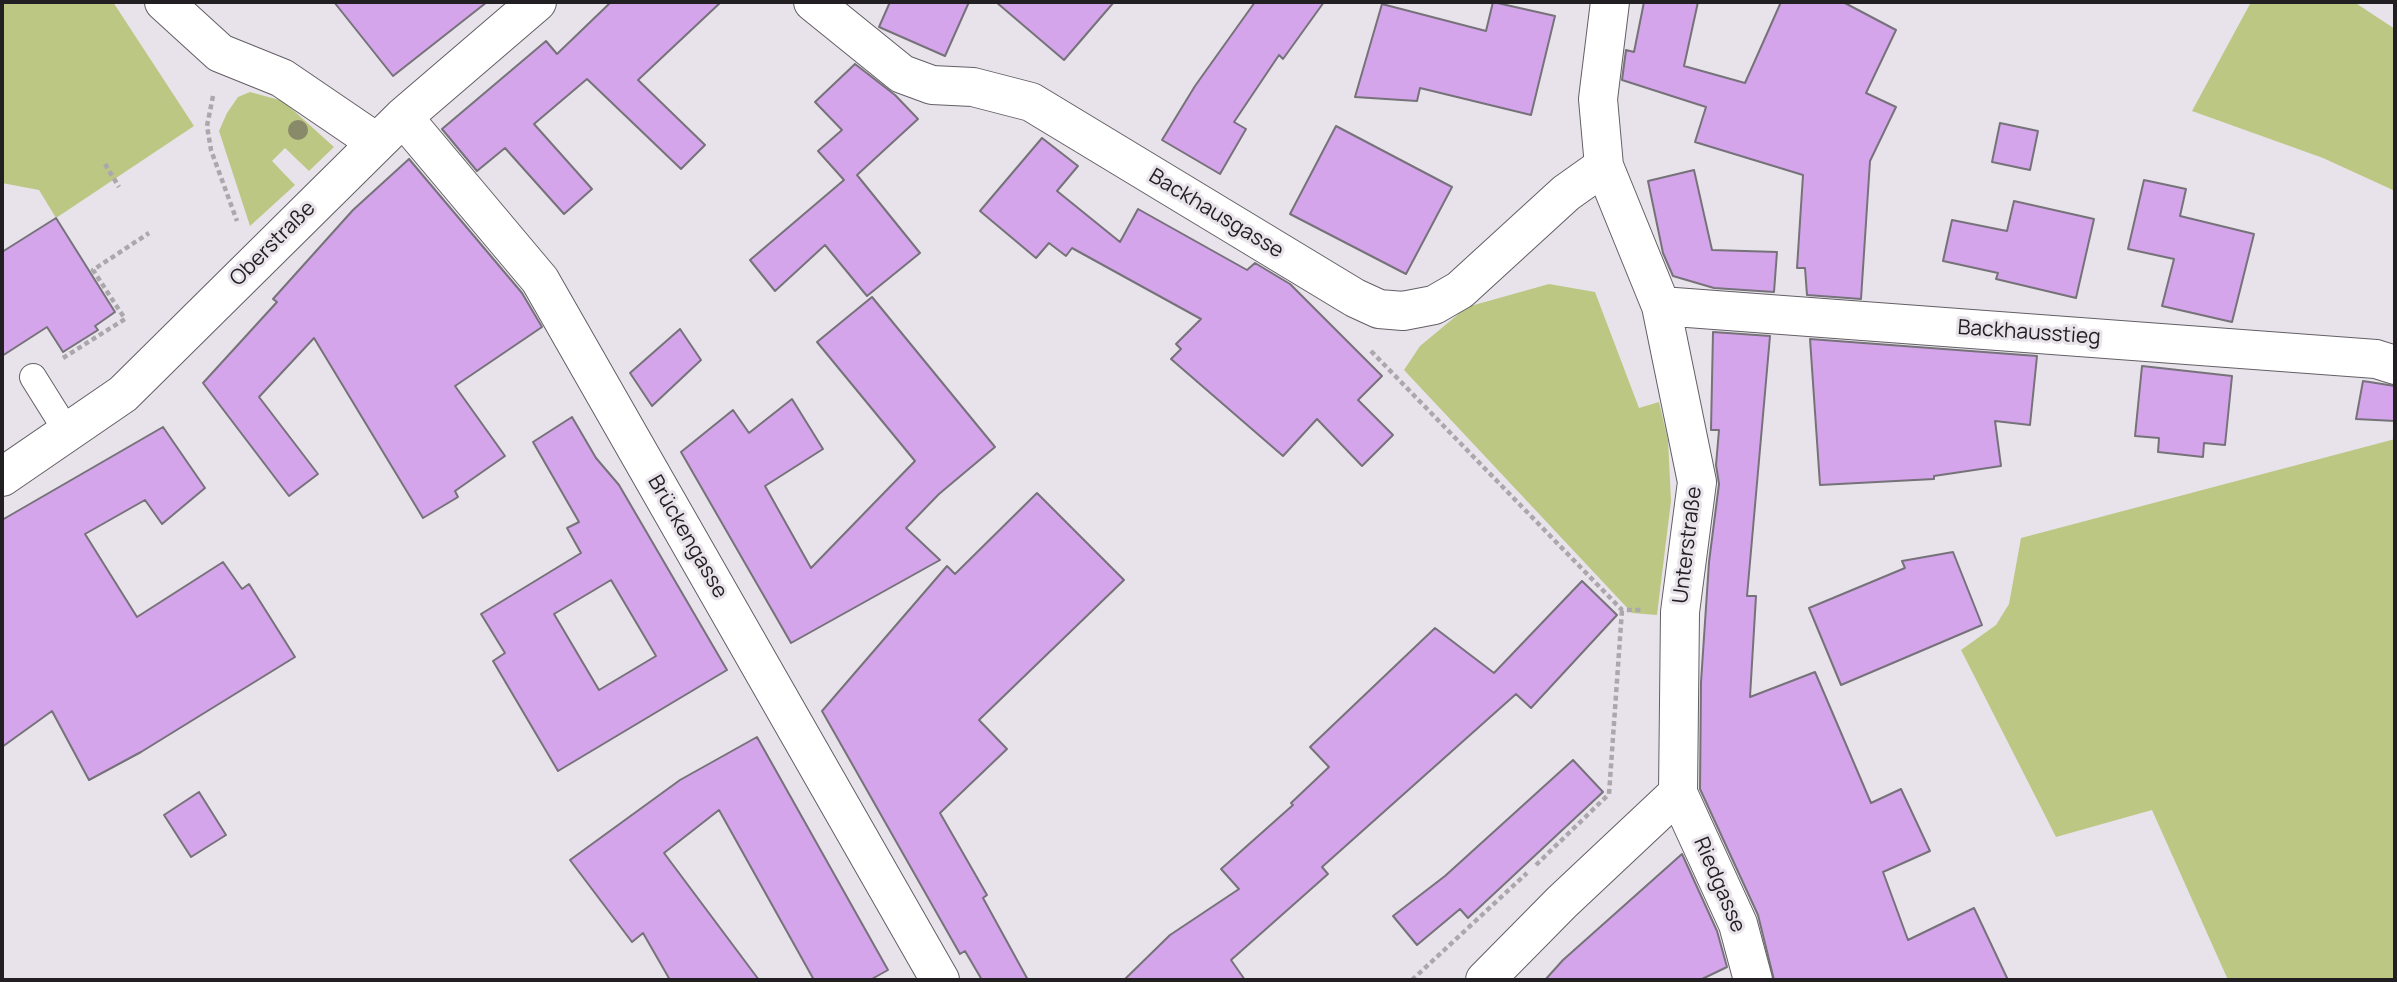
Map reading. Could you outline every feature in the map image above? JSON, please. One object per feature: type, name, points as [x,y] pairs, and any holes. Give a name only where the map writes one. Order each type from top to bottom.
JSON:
[{"type":"street","name":"Brückengasse","points":[[164,2],[220,53],[282,78],[389,129],[540,280],[940,980]]},
{"type":"street","name":"Oberstraße","points":[[2,477],[123,394],[389,129],[537,2]]},
{"type":"street","name":"Backhausgasse","points":[[813,2],[902,74],[932,85],[973,87],[1031,102],[1355,298],[1379,309],[1404,311],[1434,305],[1460,290],[1566,193],[1604,166]]},
{"type":"street","name":"Unterstraße","points":[[1610,2],[1598,99],[1604,166],[1661,306],[1697,482],[1680,612],[1678,793]]},
{"type":"street","name":"Backhausstieg","points":[[1661,306],[2376,359],[2395,365]]},
{"type":"street","points":[[1485,980],[1562,902],[1678,793]]},
{"type":"street","name":"Riedgasse","points":[[1678,793],[1738,924],[1754,980]]},
{"type":"lane","points":[[33,377],[68,433]]},
{"type":"path","points":[[207,126],[211,150],[242,233],[262,256]]},
{"type":"path","points":[[105,164],[120,187]]},
{"type":"path","points":[[33,377],[125,319],[93,270],[149,233]]},
{"type":"path","points":[[1363,344],[1622,610],[1609,794],[1412,980]]},
{"type":"green space","points":[[2,2],[113,2],[194,126],[56,218],[39,190],[2,183]]},
{"type":"green space","points":[[2251,2],[2354,2],[2395,29],[2395,191],[2323,158],[2192,111]]},
{"type":"green space","points":[[250,92],[283,101],[334,147],[309,171],[285,148],[272,161],[295,185],[250,226],[219,131],[238,97]]},
{"type":"green space","points":[[1549,284],[1595,292],[1639,408],[1659,402],[1668,440],[1671,501],[1657,615],[1632,613],[1404,370],[1420,346],[1467,307]]},
{"type":"green space","points":[[2395,439],[2395,980],[2228,980],[2152,810],[2056,837],[1961,650],[1996,625],[2009,604],[2021,538]]},
{"type":"building","points":[[334,2],[487,2],[393,76]]},
{"type":"building","points":[[611,2],[721,2],[638,80],[705,145],[681,169],[587,79],[534,124],[592,189],[564,214],[505,148],[477,171],[442,129],[546,41],[557,54]]},
{"type":"building","points":[[890,2],[969,2],[945,56],[879,27]]},
{"type":"building","points":[[996,2],[1114,2],[1064,60]]},
{"type":"building","points":[[1255,2],[1324,2],[1283,59],[1279,55],[1234,122],[1246,129],[1220,174],[1162,140],[1195,86]]},
{"type":"building","points":[[1493,2],[1555,16],[1531,115],[1420,88],[1417,101],[1355,97],[1382,4],[1486,31]]},
{"type":"building","points":[[1644,2],[1698,2],[1684,66],[1745,83],[1781,2],[1843,2],[1896,30],[1866,93],[1896,107],[1870,161],[1861,299],[1807,295],[1805,268],[1797,268],[1803,175],[1695,142],[1706,107],[1622,80],[1626,50],[1634,52]]},
{"type":"building","points":[[855,64],[895,95],[918,119],[857,175],[920,253],[867,296],[825,245],[775,291],[750,260],[844,180],[818,151],[842,130],[815,102]]},
{"type":"building","points":[[2000,123],[2038,131],[2030,170],[1992,162]]},
{"type":"building","points":[[1336,126],[1452,187],[1406,274],[1290,214]]},
{"type":"building","points":[[1042,138],[1078,166],[1057,191],[1120,242],[1138,209],[1247,270],[1255,263],[1290,284],[1382,376],[1358,400],[1393,435],[1362,466],[1317,419],[1283,456],[1171,359],[1181,349],[1176,344],[1201,319],[1072,248],[1066,256],[1049,243],[1036,258],[980,211]]},
{"type":"building","points":[[409,159],[522,293],[542,327],[455,386],[505,456],[455,491],[458,497],[423,518],[314,338],[259,397],[318,474],[289,496],[203,383],[277,302],[273,299],[353,210]]},
{"type":"building","points":[[1694,170],[1712,250],[1777,252],[1774,292],[1714,288],[1673,276],[1663,253],[1648,181]]},
{"type":"building","points":[[2144,180],[2186,189],[2180,216],[2254,234],[2232,322],[2162,306],[2174,259],[2128,249]]},
{"type":"building","points":[[2014,201],[2094,219],[2076,298],[1996,279],[1998,273],[1943,261],[1952,220],[2007,231]]},
{"type":"building","points":[[56,218],[115,312],[95,326],[98,330],[63,352],[47,327],[2,356],[2,252]]},
{"type":"building","points":[[872,297],[995,447],[939,494],[906,528],[940,560],[791,643],[681,452],[733,410],[749,433],[792,399],[823,449],[765,486],[811,568],[915,461],[817,342]]},
{"type":"building","points":[[680,329],[701,360],[652,406],[630,373]]},
{"type":"building","points":[[1713,332],[1770,336],[1747,596],[1756,596],[1750,697],[1815,672],[1871,803],[1901,789],[1930,851],[1883,872],[1908,940],[1974,908],[2008,980],[1774,980],[1758,915],[1700,789],[1701,682],[1709,562],[1719,484],[1716,465],[1719,430],[1711,430]]},
{"type":"building","points":[[1810,339],[2037,356],[2030,425],[1995,421],[2001,466],[1934,476],[1934,479],[1820,485]]},
{"type":"building","points":[[2142,366],[2232,376],[2225,445],[2204,443],[2203,457],[2158,452],[2159,438],[2135,436]]},
{"type":"building","points":[[2363,381],[2395,386],[2395,421],[2356,419]]},
{"type":"building","points":[[572,417],[596,458],[619,485],[727,670],[558,771],[493,661],[505,653],[481,614],[581,553],[567,528],[579,522],[533,442]],"holes":[[[611,580],[656,656],[599,690],[554,614]]]},
{"type":"building","points":[[163,427],[205,488],[162,524],[145,500],[85,534],[137,617],[223,562],[242,589],[249,584],[295,657],[141,752],[89,780],[52,711],[2,747],[2,520]]},
{"type":"building","points":[[1037,493],[1124,580],[979,720],[1007,749],[940,813],[987,895],[983,898],[1028,980],[982,980],[965,951],[960,954],[822,711],[947,566],[955,574]]},
{"type":"building","points":[[1953,552],[1982,625],[1841,685],[1809,608],[1905,568],[1902,561]]},
{"type":"building","points":[[1582,581],[1617,615],[1531,708],[1516,694],[1322,867],[1328,874],[1231,960],[1245,980],[1124,980],[1170,935],[1239,889],[1221,869],[1293,805],[1291,803],[1329,767],[1310,747],[1435,628],[1494,673]]},
{"type":"building","points":[[757,737],[888,970],[870,980],[814,980],[719,810],[664,853],[759,980],[670,980],[643,933],[632,942],[570,860],[680,780]]},
{"type":"building","points":[[1573,760],[1603,792],[1468,918],[1460,909],[1417,945],[1393,916],[1445,876]]},
{"type":"building","points":[[199,792],[226,835],[191,857],[164,815]]},
{"type":"building","points":[[1682,854],[1717,931],[1727,967],[1700,980],[1545,980],[1563,960]]}]
